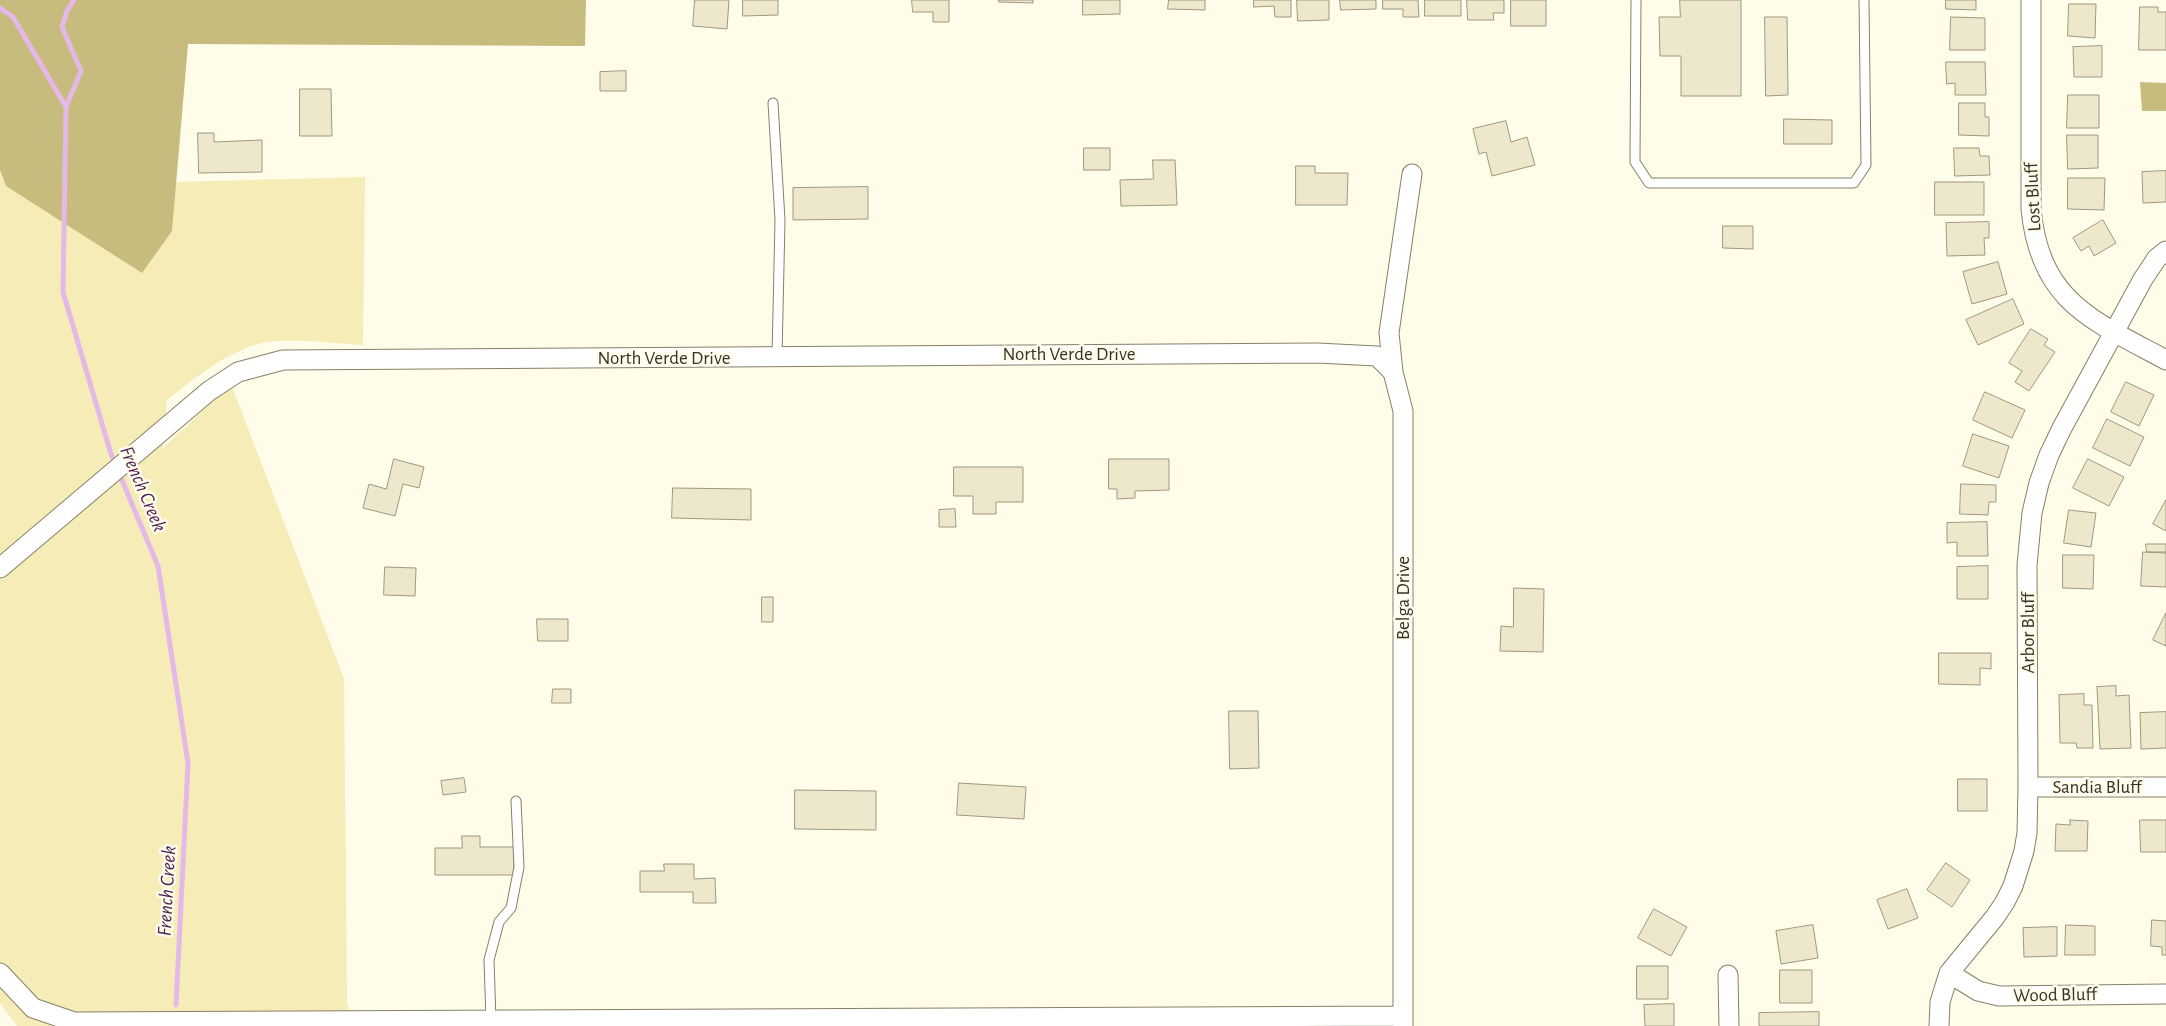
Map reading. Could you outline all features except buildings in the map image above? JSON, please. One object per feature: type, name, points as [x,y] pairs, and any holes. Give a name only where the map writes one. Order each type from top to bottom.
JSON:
[{"type":"street","name":"Lost Bluff","points":[[2031,0],[2031,208],[2034,233],[2042,260],[2055,284],[2073,305],[2095,322],[2166,360]]},
{"type":"street","name":"Belga Drive","points":[[1403,1021],[1403,412],[1393,372],[1389,333],[1412,174]]},
{"type":"street","name":"Arbor Bluff","points":[[1939,1026],[1940,1002],[1949,973],[1995,917],[2013,886],[2024,851],[2027,833],[2028,787],[2028,565],[2032,512],[2049,455],[2143,279],[2157,258],[2166,251]]},
{"type":"street","name":"North Verde Drive","points":[[0,568],[209,391],[238,372],[283,360],[1317,353],[1377,356],[1393,372]]},
{"type":"street","name":"Sandia Bluff","points":[[2028,787],[2166,787]]},
{"type":"street","points":[[0,973],[33,1008],[74,1022],[491,1020],[1403,1021]]},
{"type":"street","name":"Wood Bluff","points":[[1949,973],[1978,992],[1999,996],[2166,994]]},
{"type":"street","points":[[1728,975],[1729,1026]]},
{"type":"lane","points":[[1636,0],[1634,162],[1649,183],[1854,183],[1866,165],[1864,0]]},
{"type":"lane","points":[[773,103],[780,220],[777,357]]},
{"type":"lane","points":[[491,1020],[489,960],[499,922],[511,908],[520,867],[516,801]]},
{"type":"shaded area","points":[[0,0],[586,0],[585,46],[188,44],[172,231],[142,273],[6,186],[0,170]]},
{"type":"shaded area","points":[[2140,82],[2166,83],[2166,111],[2142,111]]},
{"type":"shaded area","points":[[0,170],[6,186],[172,231],[176,182],[365,177],[363,345],[274,341],[260,343],[231,355],[204,372],[167,400],[163,448],[231,384],[344,679],[347,1003],[354,1026],[17,1026],[0,1003]]},
{"type":"waterway","points":[[66,107],[81,71],[62,27],[67,11],[74,0]]},
{"type":"waterway","name":"French Creek","points":[[0,8],[13,17],[66,107],[63,292],[111,454],[158,566],[188,763],[176,1005]]}]
